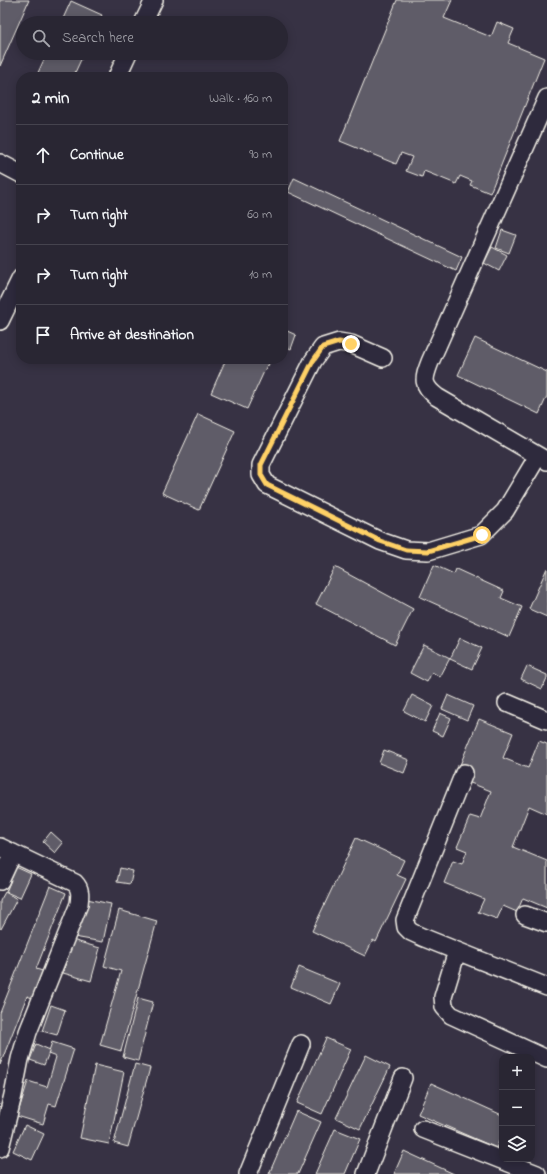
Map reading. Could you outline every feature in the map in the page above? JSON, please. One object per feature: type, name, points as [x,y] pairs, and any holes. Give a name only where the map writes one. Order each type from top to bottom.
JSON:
[{"type":"street","points":[[146,16],[154,0]]},
{"type":"street","points":[[119,72],[125,60]]},
{"type":"street","points":[[383,358],[351,344],[339,342],[323,347],[313,361],[261,465],[261,475],[267,485],[380,541],[406,550],[428,551],[482,535],[505,511],[543,459],[437,397],[428,390],[425,382],[426,373],[547,98]]},
{"type":"street","points":[[0,163],[16,171]]},
{"type":"street","points":[[0,321],[16,288]]},
{"type":"street","points":[[507,703],[547,720]]},
{"type":"street","points":[[464,773],[405,920],[406,927],[411,932],[547,987]]},
{"type":"street","points":[[0,881],[7,850],[75,883],[79,887],[80,894],[79,904],[28,1032],[20,1059],[0,1148]]},
{"type":"street","points":[[525,915],[547,923]]},
{"type":"street","points":[[457,951],[443,997],[444,1007],[451,1016],[547,1059]]},
{"type":"street","points":[[248,1174],[301,1044]]},
{"type":"street","points":[[366,1174],[403,1078]]},
{"type":"street","points":[[423,1129],[537,1174]]},
{"type":"street","points":[[544,1174],[547,1168]]},
{"type":"building","points":[[0,0],[29,0],[22,16],[16,16],[16,30],[0,66]]},
{"type":"building","points":[[397,0],[452,0],[444,18],[491,37],[497,22],[514,29],[508,43],[544,58],[490,193],[470,185],[472,181],[460,176],[456,184],[424,171],[422,177],[406,171],[412,157],[401,153],[396,164],[340,141]]},
{"type":"building","points":[[71,1],[102,15],[102,16],[64,16]]},
{"type":"building","points":[[44,60],[81,60],[75,72],[38,72]]},
{"type":"building","points":[[294,178],[462,257],[456,271],[288,192]]},
{"type":"building","points":[[502,230],[516,235],[509,253],[496,248]]},
{"type":"building","points":[[492,247],[507,255],[499,271],[484,263]]},
{"type":"building","points":[[288,331],[296,335],[291,349],[288,348]]},
{"type":"building","points":[[475,338],[547,372],[547,396],[539,414],[458,375]]},
{"type":"building","points":[[224,364],[269,364],[268,366],[267,365],[247,409],[211,393]]},
{"type":"building","points":[[198,414],[235,431],[199,510],[162,493]]},
{"type":"building","points":[[434,565],[454,574],[456,569],[504,591],[501,598],[522,607],[509,637],[420,597]]},
{"type":"building","points":[[335,567],[413,609],[395,645],[316,604]]},
{"type":"building","points":[[547,568],[547,617],[529,609]]},
{"type":"building","points":[[460,638],[482,648],[472,669],[450,659]]},
{"type":"building","points":[[424,645],[450,658],[440,677],[432,672],[427,682],[410,673]]},
{"type":"building","points":[[527,666],[547,675],[542,689],[521,679]]},
{"type":"building","points":[[412,695],[433,706],[425,722],[404,711]]},
{"type":"building","points":[[448,695],[473,706],[467,720],[442,709]]},
{"type":"building","points":[[440,713],[451,718],[443,736],[432,731]]},
{"type":"building","points":[[479,719],[513,733],[503,758],[528,768],[539,741],[547,744],[547,814],[529,806],[513,847],[547,861],[547,908],[523,898],[517,912],[503,906],[497,919],[478,912],[484,899],[444,883],[453,861],[462,864],[467,851],[457,847],[470,816],[480,819],[491,791],[455,777]]},
{"type":"building","points":[[384,750],[409,760],[404,773],[379,763]]},
{"type":"building","points":[[51,832],[63,843],[55,853],[43,842]]},
{"type":"building","points":[[356,838],[404,860],[397,875],[406,879],[376,942],[373,940],[365,956],[312,931]]},
{"type":"building","points":[[16,867],[31,874],[20,898],[6,892]]},
{"type":"building","points":[[120,868],[133,871],[130,884],[117,882]]},
{"type":"building","points":[[50,886],[66,893],[36,969],[46,972],[35,999],[27,996],[0,1065],[0,1013]]},
{"type":"building","points":[[5,892],[17,899],[1,929],[0,901]]},
{"type":"building","points":[[82,898],[111,904],[103,942],[74,937]]},
{"type":"building","points":[[119,910],[157,921],[121,1051],[100,1045],[121,971],[104,966]]},
{"type":"building","points":[[72,940],[100,948],[91,981],[63,973]]},
{"type":"building","points":[[299,967],[340,984],[331,1004],[291,987]]},
{"type":"building","points":[[138,998],[153,1002],[138,1061],[123,1057]]},
{"type":"building","points":[[51,1005],[65,1010],[57,1035],[42,1031]]},
{"type":"building","points":[[326,1038],[351,1049],[322,1114],[297,1103]]},
{"type":"building","points":[[52,1042],[74,1049],[56,1106],[49,1104],[43,1124],[17,1116],[28,1081],[47,1087],[56,1057],[48,1054]]},
{"type":"building","points":[[36,1044],[50,1050],[44,1065],[30,1060]]},
{"type":"building","points":[[366,1055],[390,1067],[360,1129],[336,1118]]},
{"type":"building","points":[[135,1064],[150,1068],[128,1147],[114,1143]]},
{"type":"building","points":[[95,1065],[124,1072],[109,1144],[80,1138]]},
{"type":"building","points":[[431,1083],[499,1114],[499,1142],[496,1148],[418,1114]]},
{"type":"building","points":[[296,1111],[321,1122],[298,1174],[269,1174]]},
{"type":"building","points":[[25,1125],[44,1134],[32,1160],[13,1151]]},
{"type":"building","points":[[335,1129],[360,1139],[345,1174],[315,1174]]},
{"type":"building","points":[[404,1151],[454,1174],[394,1174]]},
{"type":"route","points":[[351,344],[339,342],[323,347],[313,361],[261,465],[261,475],[267,485],[380,541],[406,550],[428,551],[482,535]]}]
